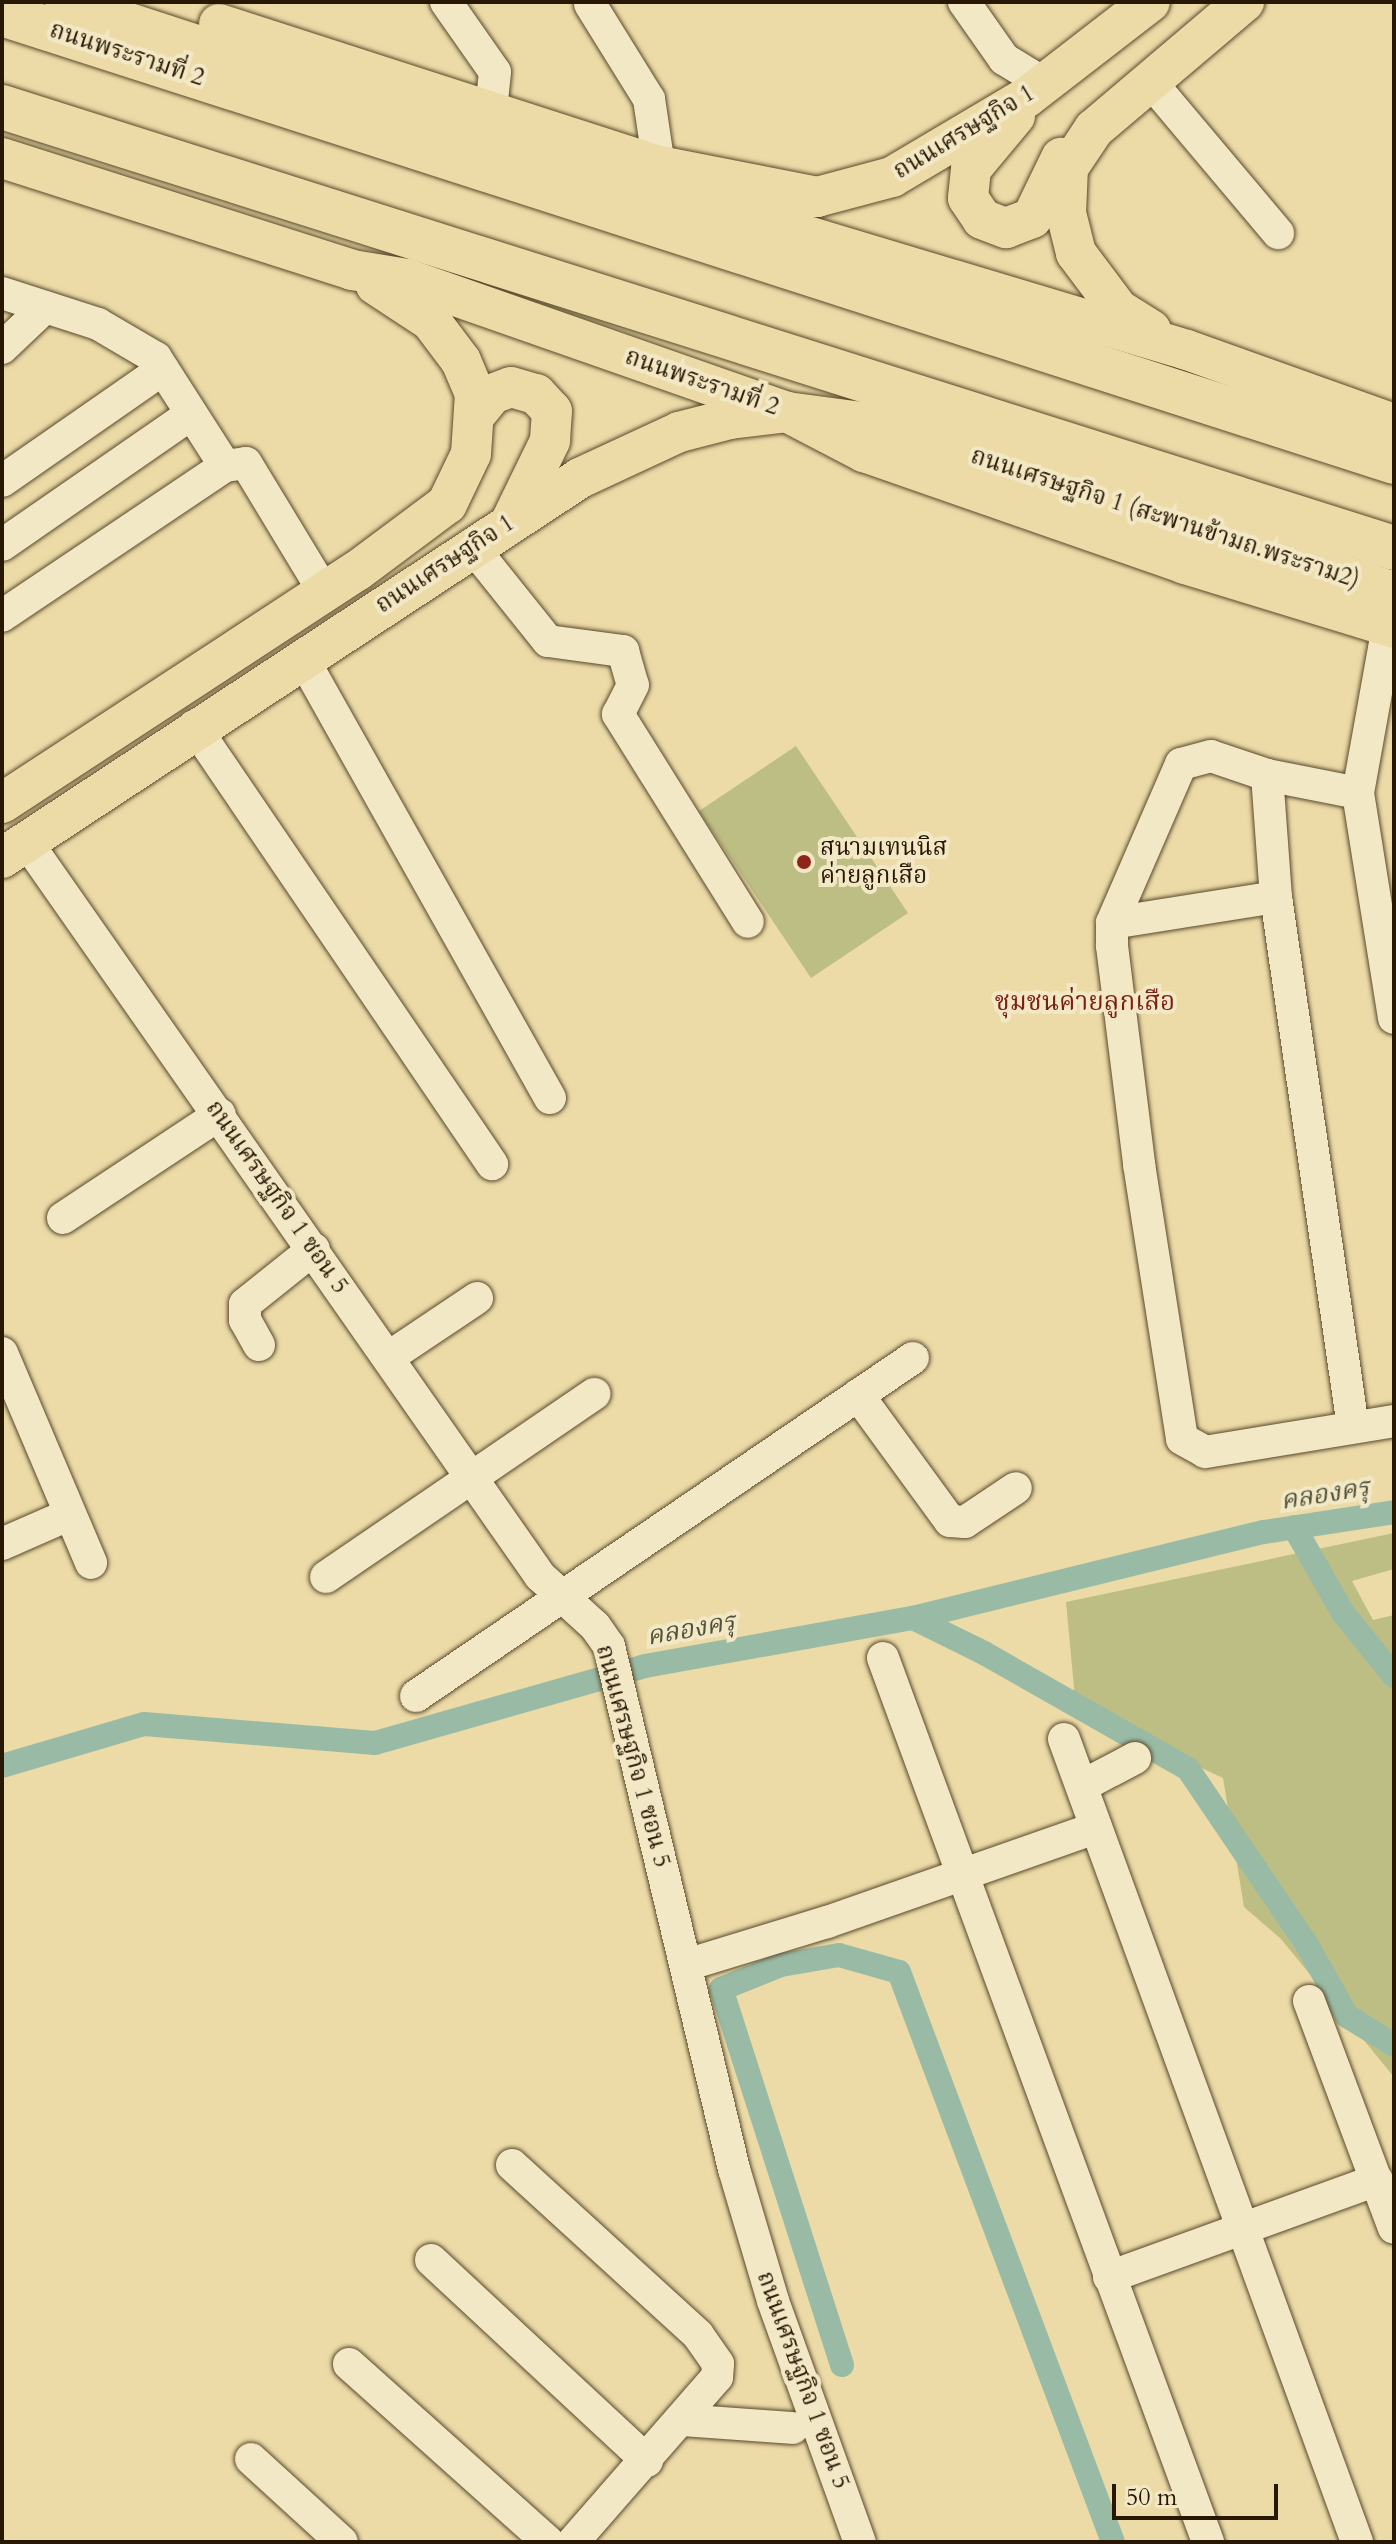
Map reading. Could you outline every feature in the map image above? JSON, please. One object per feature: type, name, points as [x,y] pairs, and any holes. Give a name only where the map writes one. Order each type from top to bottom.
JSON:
[{"type":"highway","name":"ถนนพระรามที่ 2","points":[[2,14],[1394,462]]},
{"type":"highway","name":"ถนนพระรามที่ 2","points":[[2,107],[1394,548]]},
{"type":"main road","points":[[65,2],[482,122],[659,166],[817,197]]},
{"type":"main road","points":[[143,2],[482,122]]},
{"type":"main road","name":"ถนนเศรษฐกิจ 1","points":[[482,122],[692,203],[817,197],[892,177],[1040,87],[1150,2]]},
{"type":"main road","points":[[1040,87],[971,169],[968,198],[982,219],[1006,228],[1032,218],[1061,158],[1244,2]]},
{"type":"main road","points":[[1094,129],[1068,168],[1066,213],[1073,248],[1118,309],[1187,350]]},
{"type":"main road","name":"ถนนพระรามที่ 2","points":[[2,158],[352,270],[407,279],[787,412],[864,452],[1185,564],[1392,615]]},
{"type":"main road","points":[[692,203],[1187,350],[1394,424]]},
{"type":"main road","name":"ถนนเศรษฐกิจ 1","points":[[2,803],[324,592],[447,504],[471,454],[475,394],[461,361],[431,321],[352,270]]},
{"type":"main road","points":[[476,414],[492,394],[511,387],[536,394],[552,411],[550,441],[512,519]]},
{"type":"main road","name":"ถนนเศรษฐกิจ 1","points":[[14,849],[194,726],[512,519],[580,478],[679,432],[787,412],[869,423],[936,443]]},
{"type":"main road","name":"ถนนเศรษฐกิจ 1 (สะพานข้ามถ.พระราม2)","points":[[936,443],[1392,615]]},
{"type":"street","points":[[446,2],[495,72],[482,122]]},
{"type":"street","points":[[964,2],[1004,59],[1040,87]]},
{"type":"street","points":[[590,4],[649,99],[659,166]]},
{"type":"street","points":[[1150,81],[1278,233]]},
{"type":"street","points":[[2,293],[98,324],[156,358],[225,466]]},
{"type":"street","points":[[2,348],[45,307]]},
{"type":"street","points":[[2,481],[163,369]]},
{"type":"street","points":[[2,545],[191,414]]},
{"type":"street","points":[[2,616],[225,466],[246,463],[324,592]]},
{"type":"street","points":[[471,545],[548,641],[623,651],[633,685],[618,714],[748,922]]},
{"type":"street","points":[[1392,615],[1381,733],[1358,793],[1394,1018]]},
{"type":"street","points":[[302,657],[550,1098]]},
{"type":"street","points":[[194,726],[492,1164]]},
{"type":"street","points":[[1358,793],[1267,775],[1211,756],[1181,764],[1112,923],[1139,1164],[1182,1439],[1205,1452],[1394,1421]]},
{"type":"street","points":[[1267,775],[1276,897],[1353,1427]]},
{"type":"street","name":"ถนนเศรษฐกิจ 1 ซอน 5","points":[[14,849],[220,1114],[540,1576],[609,1646],[756,2249],[860,2542]]},
{"type":"street","points":[[1112,923],[1276,897]]},
{"type":"street","points":[[63,1218],[220,1114]]},
{"type":"street","points":[[259,1345],[245,1320],[245,1304],[314,1249]]},
{"type":"street","points":[[389,1357],[477,1298]]},
{"type":"street","points":[[2,1353],[68,1515],[91,1563]]},
{"type":"street","points":[[416,1696],[913,1358]]},
{"type":"street","points":[[326,1577],[594,1394]]},
{"type":"street","points":[[858,1395],[950,1521],[965,1522],[1016,1488]]},
{"type":"street","points":[[2,1544],[68,1515]]},
{"type":"street","points":[[883,1658],[960,1876],[1208,2542]]},
{"type":"street","points":[[1064,1739],[1245,2224],[1357,2542]]},
{"type":"street","points":[[1082,1786],[1135,1758]]},
{"type":"street","points":[[686,1965],[960,1876],[1096,1828]]},
{"type":"street","points":[[1309,2001],[1394,2228]]},
{"type":"street","points":[[512,2165],[712,2353],[717,2377],[647,2461],[573,2542]]},
{"type":"street","points":[[1109,2277],[1245,2224],[1377,2180]]},
{"type":"street","points":[[431,2260],[647,2461]]},
{"type":"street","points":[[349,2364],[548,2542]]},
{"type":"street","points":[[681,2420],[793,2428]]},
{"type":"street","points":[[251,2459],[342,2542]]},
{"type":"green space","name":"สนามเทนนิส ค่ายลูกเสือ","points":[[796,746],[908,913],[811,978],[699,811]]},
{"type":"green space","points":[[1394,1533],[1394,1569],[1352,1581],[1373,1620],[1394,1615],[1394,2077],[1281,1939],[1244,1907],[1223,1778],[1076,1709],[1066,1602]]},
{"type":"waterway","name":"คลองครุ","points":[[2,1766],[144,1724],[375,1743],[645,1666],[913,1618],[1264,1532],[1394,1512]]},
{"type":"waterway","points":[[1294,1527],[1343,1613],[1394,1676]]},
{"type":"waterway","points":[[913,1618],[984,1653],[1188,1769],[1306,1943],[1347,2016],[1394,2045]]},
{"type":"waterway","points":[[842,2365],[721,1989],[781,1965],[839,1955],[899,1972],[1113,2542]]},
{"type":"place","name":"สนามเทนนิส ค่ายลูกเสือ","points":[[804,862]]},
{"type":"district","name":"ชุมชนค่ายลูกเสือ","points":[[1085,1002]]}]
